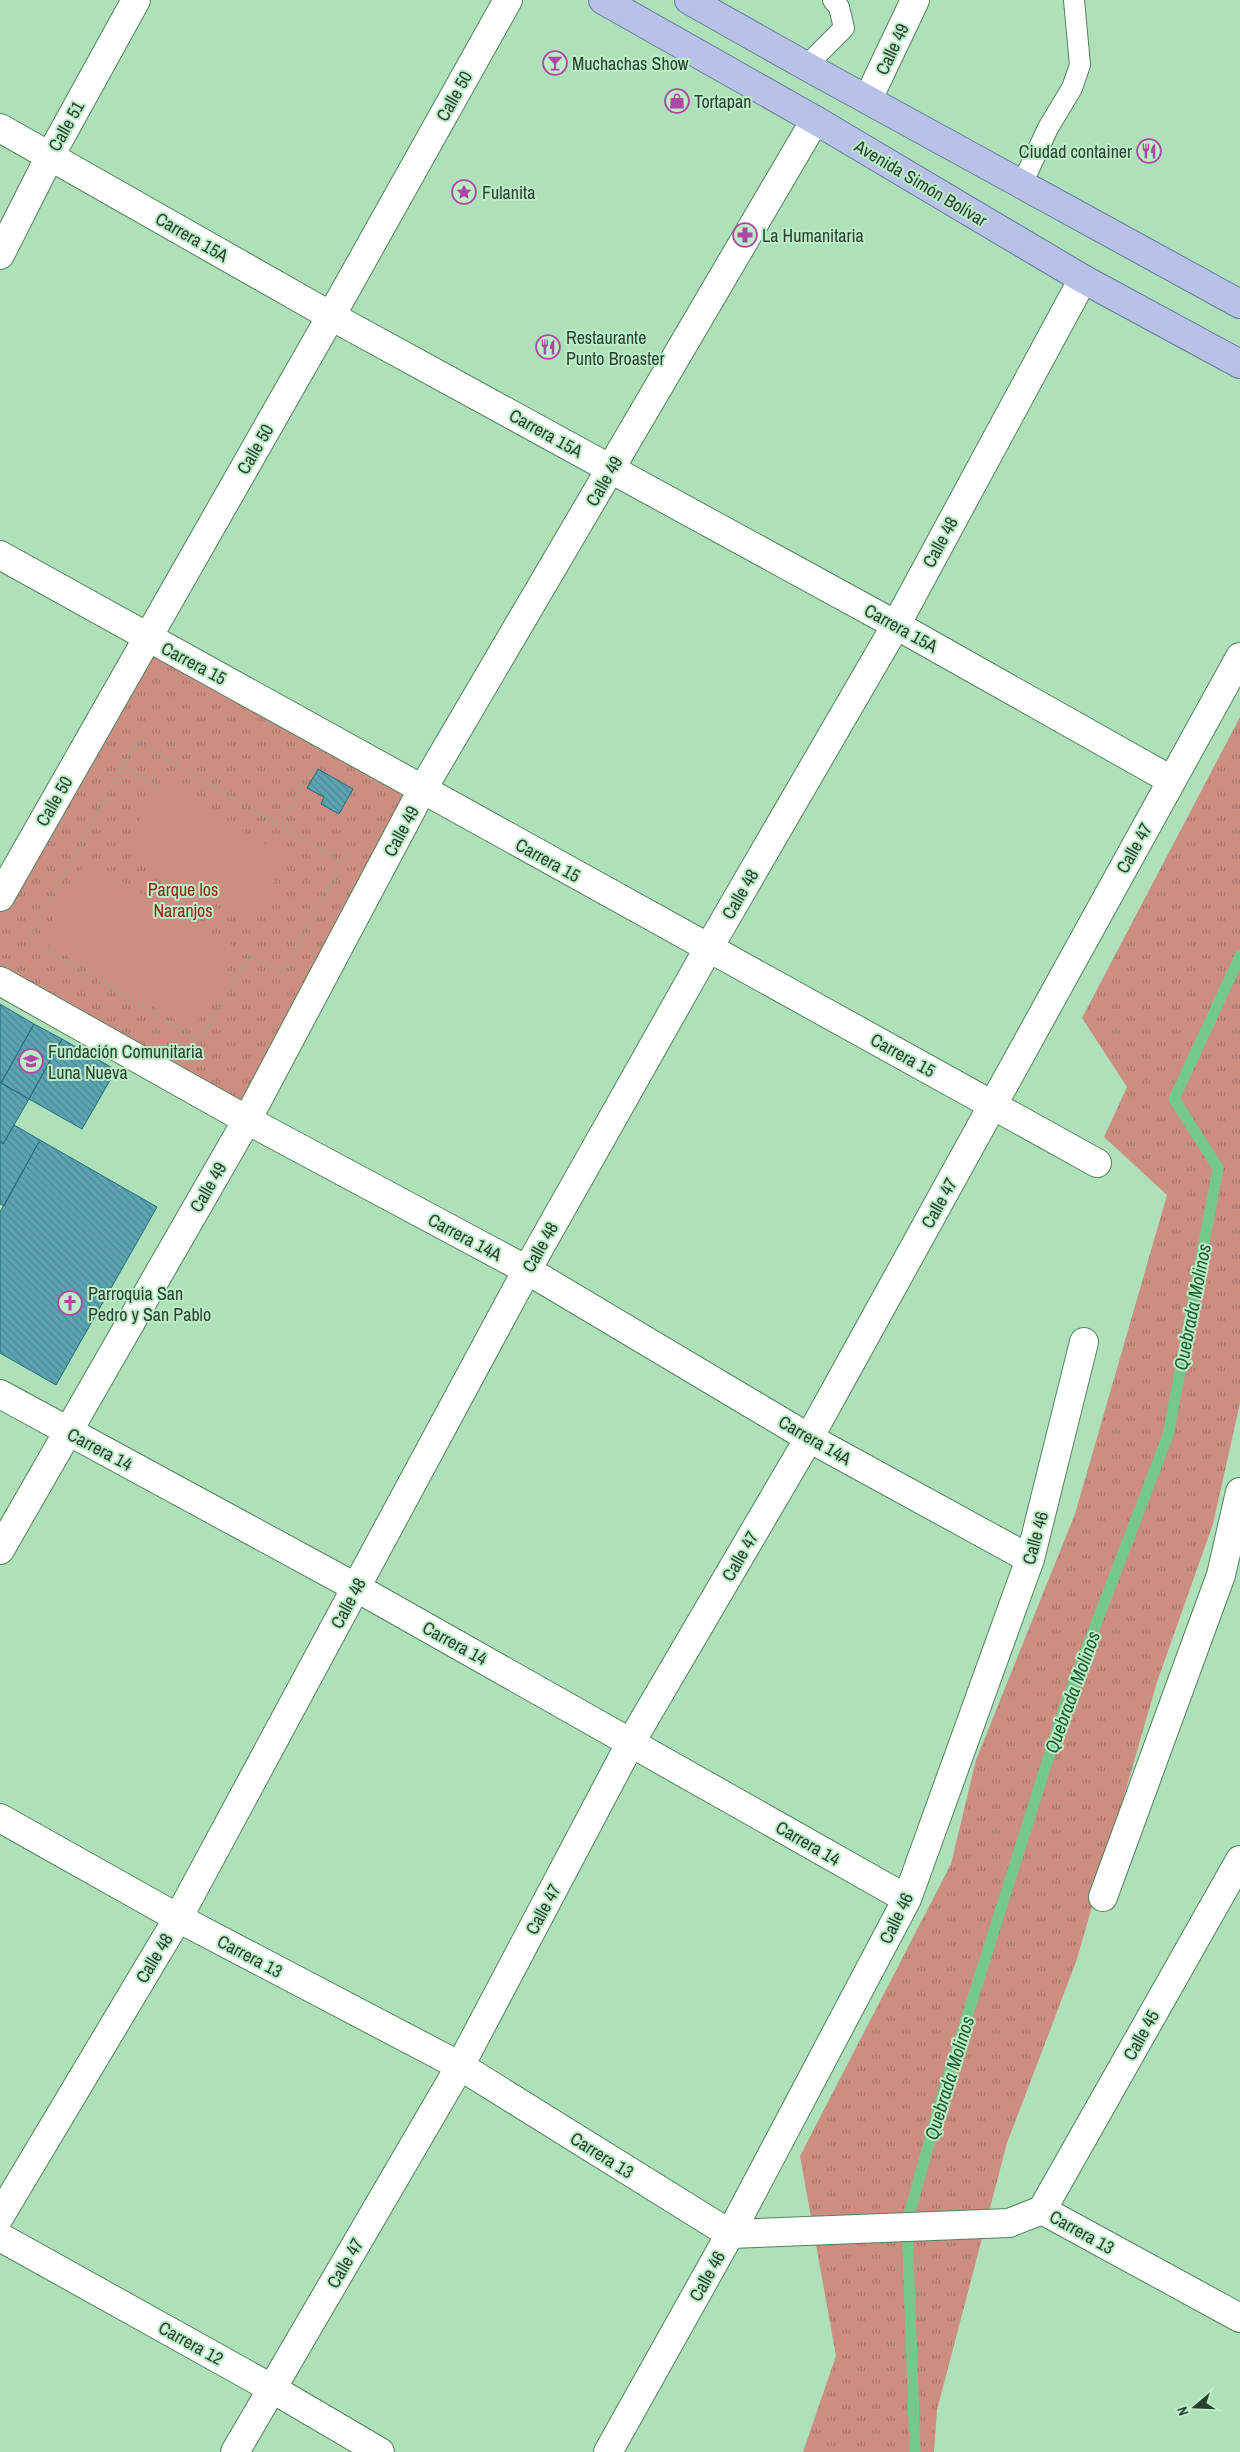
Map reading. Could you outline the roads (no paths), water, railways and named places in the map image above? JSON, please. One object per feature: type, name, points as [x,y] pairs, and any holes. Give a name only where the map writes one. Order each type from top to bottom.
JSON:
[{"type":"main road","name":"Avenida Simón Bolívar","points":[[603,0],[815,120],[1083,279],[1240,364]]},
{"type":"main road","points":[[689,0],[1240,304]]},
{"type":"street","name":"Calle 51","points":[[0,255],[50,156],[136,0]]},
{"type":"street","name":"Calle 50","points":[[0,897],[331,316],[508,0]]},
{"type":"street","name":"Calle 49","points":[[868,99],[915,0]]},
{"type":"street","name":"Calle 49","points":[[0,1550],[66,1431],[247,1120],[422,790],[815,120]]},
{"type":"street","name":"Carrera 15A","points":[[0,128],[331,316],[896,625],[1171,780]]},
{"type":"street","name":"Calle 48","points":[[0,2216],[178,1918],[527,1270],[708,949],[896,625],[1083,279]]},
{"type":"street","name":"Carrera 15","points":[[0,554],[147,638],[329,736],[422,790],[1097,1163]]},
{"type":"street","name":"Calle 47","points":[[235,2452],[460,2066],[631,1742],[809,1438],[1240,657]]},
{"type":"street","name":"Carrera 14A","points":[[0,981],[247,1120],[527,1270],[809,1438],[1030,1558]]},
{"type":"street","name":"Calle 46","points":[[608,2452],[730,2234],[907,1899],[1030,1558],[1084,1342]]},
{"type":"street","name":"Carrera 14","points":[[0,1394],[357,1588],[907,1899]]},
{"type":"street","points":[[1103,1897],[1231,1580],[1240,1492]]},
{"type":"street","name":"Carrera 13","points":[[0,1818],[178,1918],[460,2066],[730,2234],[1010,2223],[1042,2210],[1240,2318]]},
{"type":"street","name":"Calle 45","points":[[1042,2210],[1240,1860]]},
{"type":"street","name":"Carrera 12","points":[[0,2237],[271,2388],[380,2452]]},
{"type":"lane","points":[[806,66],[844,28],[839,7],[833,0]]},
{"type":"lane","points":[[1022,184],[1048,128],[1072,88],[1080,65],[1074,0]]},
{"type":"waterway","name":"Quebrada Molinos","points":[[915,2452],[907,2222],[943,2093],[1064,1708],[1168,1435],[1218,1168],[1174,1099],[1240,956]]},
{"type":"place","name":"Muchachas Show","points":[[555,63]]},
{"type":"place","name":"Tortapan","points":[[677,101]]},
{"type":"place","name":"Ciudad container","points":[[1149,151]]},
{"type":"place","name":"Fulanita","points":[[464,192]]},
{"type":"place","name":"La Humanitaria","points":[[745,235]]},
{"type":"place","name":"Restaurante Punto Broaster","points":[[548,347]]},
{"type":"place","name":"Fundación Comunitaria Luna Nueva","points":[[31,1061]]},
{"type":"place","name":"Parroquia San Pedro y San Pablo","points":[[70,1303]]},
{"type":"park label","name":"Parque los Naranjos","points":[[183,900]]}]
